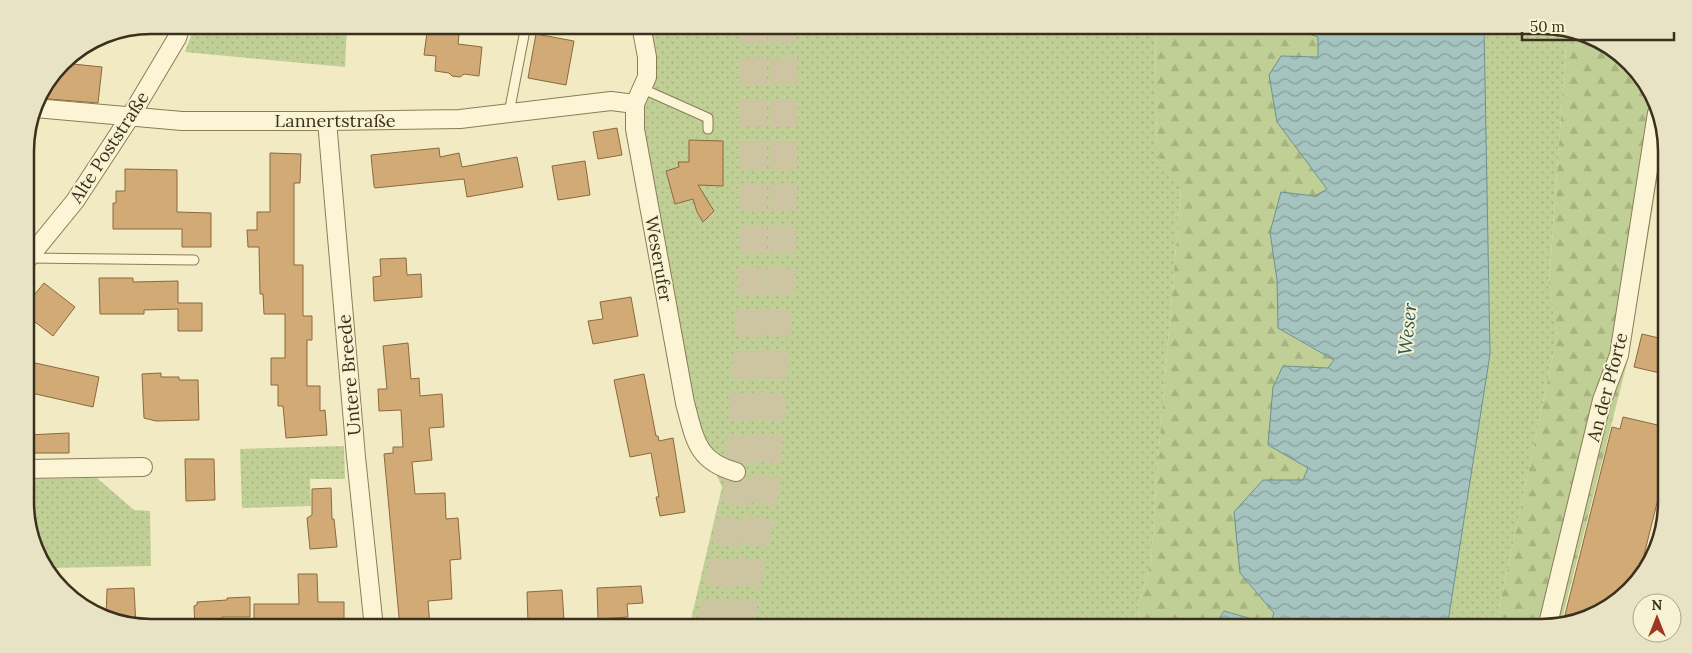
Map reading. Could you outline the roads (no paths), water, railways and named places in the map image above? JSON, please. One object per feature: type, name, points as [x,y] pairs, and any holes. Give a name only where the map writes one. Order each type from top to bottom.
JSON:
[{"type":"street","name":"Alte Poststraße","points":[[34,251],[75,201],[130,117],[178,34]]},
{"type":"street","name":"Weserufer","points":[[643,34],[647,57],[647,77],[639,96],[635,129],[685,403],[702,454],[721,468],[736,472]]},
{"type":"street","name":"Lannertstraße","points":[[42,109],[182,121],[460,119],[639,96]]},
{"type":"street","name":"Untere Breede","points":[[327,121],[356,457],[373,619]]},
{"type":"street","name":"An der Pforte","points":[[1549,619],[1602,400],[1619,355],[1655,126]]},
{"type":"street","points":[[34,469],[143,467]]},
{"type":"lane","points":[[509,113],[524,34]]},
{"type":"lane","points":[[639,96],[708,118],[708,128]]},
{"type":"lane","points":[[34,260],[194,260]]},
{"type":"water","name":"Weser","points":[[1309,34],[1484,34],[1490,354],[1448,619],[1272,619],[1274,613],[1240,573],[1234,512],[1263,480],[1303,480],[1308,468],[1268,445],[1273,387],[1283,366],[1328,368],[1334,360],[1278,328],[1277,280],[1270,232],[1281,192],[1315,196],[1327,189],[1277,122],[1269,75],[1281,56],[1318,57],[1318,37]]},
{"type":"water","points":[[1224,611],[1252,619],[1219,619]]},
{"type":"tunnel","points":[[712,619],[738,488],[753,262],[753,34]]},
{"type":"tunnel","points":[[741,619],[765,490],[782,262],[784,84],[782,34]]}]
